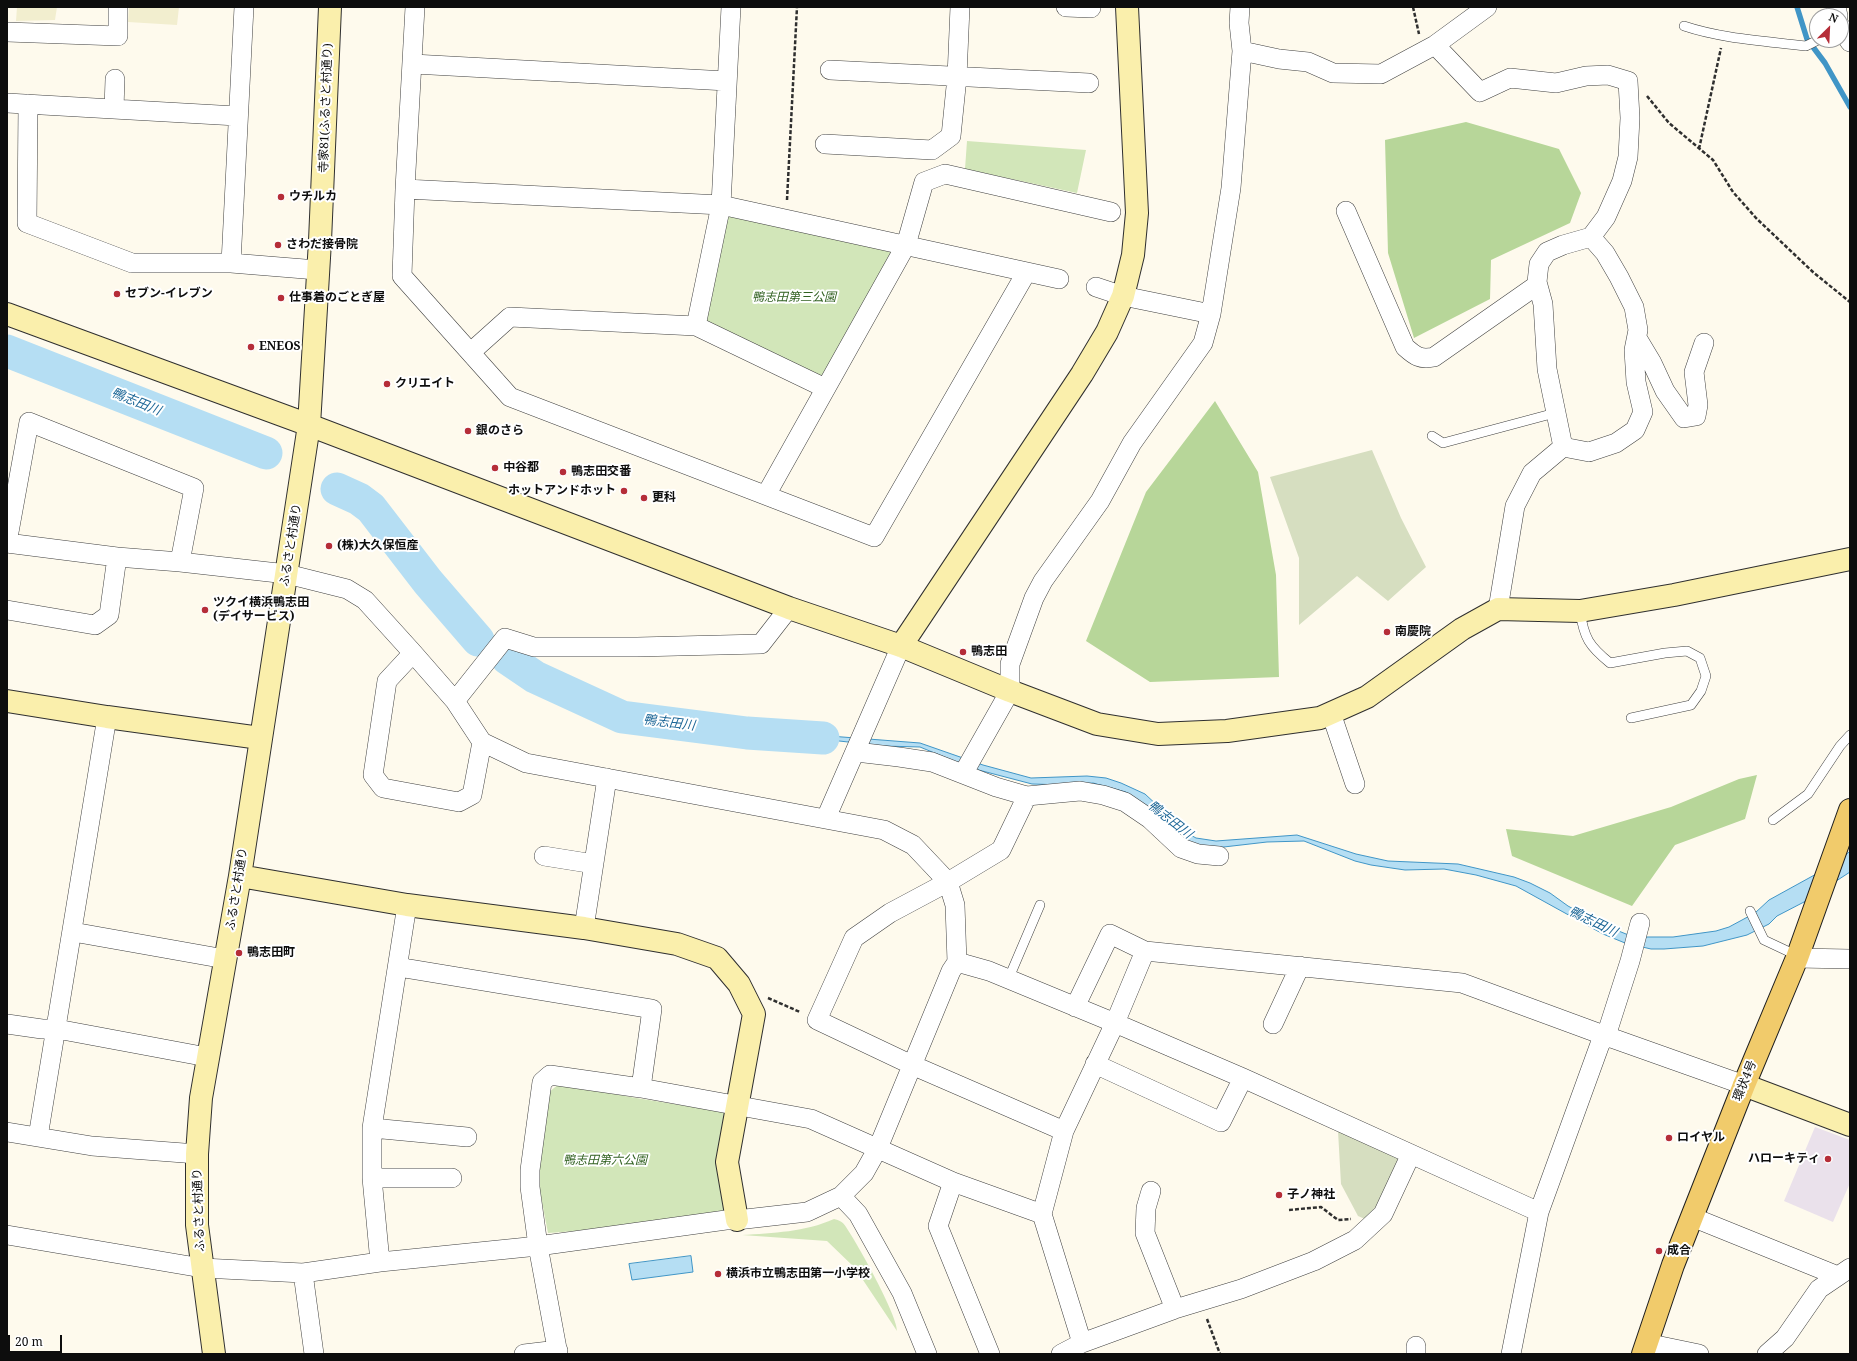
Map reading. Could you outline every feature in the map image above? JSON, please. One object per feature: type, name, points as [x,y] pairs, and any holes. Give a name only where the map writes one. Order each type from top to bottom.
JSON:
[{"type":"main road","name":"環状4号","points":[[1644,1349],[1692,1217],[1744,1085],[1797,957],[1850,810]]},
{"type":"street","points":[[7,32],[118,44],[118,7]]},
{"type":"street","points":[[231,263],[237,116],[244,7]]},
{"type":"street","name":"寺家81(ふるさと村通り)","points":[[309,425],[320,241],[330,7]]},
{"type":"street","points":[[415,7],[405,189],[402,276],[510,397],[766,494],[874,537],[1026,273]]},
{"type":"street","points":[[696,326],[721,205],[731,7]]},
{"type":"street","points":[[825,144],[932,150],[951,136],[957,77],[960,7]]},
{"type":"street","points":[[1066,7],[1091,8]]},
{"type":"street","points":[[826,818],[901,646],[1082,374],[1107,332],[1123,296],[1133,255],[1137,213],[1127,7]]},
{"type":"street","points":[[968,766],[1010,691],[1010,664],[1034,598],[1043,581],[1100,501],[1132,443],[1203,343],[1211,314],[1231,188],[1242,51],[1239,23],[1240,7]]},
{"type":"street","points":[[1242,51],[1279,59],[1308,62],[1333,73],[1381,74],[1428,48],[1487,7]]},
{"type":"street","points":[[1428,48],[1480,92],[1510,78],[1556,83],[1586,76],[1608,75],[1628,81],[1630,118],[1628,157],[1622,181],[1606,216],[1592,237],[1563,245],[1547,252],[1539,264],[1538,285],[1543,304],[1547,369],[1563,447]]},
{"type":"street","points":[[413,64],[727,81]]},
{"type":"street","points":[[830,70],[1089,83]]},
{"type":"street","points":[[114,109],[115,79]]},
{"type":"street","points":[[7,103],[237,116]]},
{"type":"street","points":[[28,104],[27,222],[132,263],[231,263],[318,270]]},
{"type":"street","points":[[766,494],[906,245],[924,182],[945,174],[1110,212]]},
{"type":"street","points":[[405,189],[721,205],[1059,279]]},
{"type":"street","points":[[1346,211],[1405,348],[1412,354],[1424,359],[1434,357],[1538,285]]},
{"type":"street","points":[[1563,447],[1589,452],[1616,443],[1635,430],[1643,412],[1636,382],[1634,350],[1638,330],[1634,307],[1605,253],[1592,237]]},
{"type":"street","points":[[1096,287],[1123,296],[1211,314]]},
{"type":"street","points":[[7,314],[309,425],[789,608],[901,646],[1010,691],[1097,724],[1158,734],[1227,731],[1320,718],[1367,697],[1462,629],[1498,609],[1580,611],[1674,595],[1850,559]]},
{"type":"street","points":[[471,352],[510,316],[696,326],[825,388]]},
{"type":"street","points":[[1637,338],[1652,363],[1665,391],[1684,418],[1696,416],[1698,405],[1694,372],[1704,343]]},
{"type":"street","points":[[7,1235],[202,1268],[303,1273],[380,1262],[538,1246],[726,1220],[807,1212],[841,1196],[864,1173],[878,1148],[951,971],[957,962],[955,905],[948,882],[913,845],[884,830],[526,763],[482,742],[455,701],[413,653],[365,600],[347,589],[287,574],[180,562],[117,558],[7,543],[29,422],[194,488],[180,562]]},
{"type":"street","name":"ふるさと村通り","points":[[214,1354],[197,1225],[197,1154],[200,1098],[240,876],[309,425]]},
{"type":"street","points":[[1498,609],[1516,506],[1532,473],[1563,447]]},
{"type":"street","points":[[7,610],[95,625],[109,615],[117,558]]},
{"type":"street","points":[[455,701],[505,638],[534,647],[637,647],[761,644],[789,608]]},
{"type":"street","points":[[413,653],[387,681],[373,775],[383,788],[459,802],[472,795],[482,742]]},
{"type":"street","points":[[7,701],[107,717],[260,738]]},
{"type":"street","points":[[1331,713],[1355,784]]},
{"type":"street","points":[[38,1137],[73,932],[107,717]]},
{"type":"street","points":[[856,752],[968,766],[996,787],[1027,796],[1080,791],[1103,794],[1125,802],[1150,819],[1182,848],[1198,854],[1219,856]]},
{"type":"street","points":[[584,928],[607,778]]},
{"type":"street","points":[[1027,796],[1001,850],[948,882],[890,913],[854,938],[817,1020],[912,1065],[1064,1131]]},
{"type":"street","points":[[544,856],[594,864]]},
{"type":"street","points":[[240,876],[407,904],[584,928],[677,944],[717,958],[739,984],[754,1014],[728,1162],[737,1220]]},
{"type":"street","points":[[380,1262],[372,1178],[372,1128],[407,904]]},
{"type":"street","points":[[1511,1354],[1539,1212],[1600,1044],[1606,1036],[1630,961],[1638,926]]},
{"type":"street","points":[[73,932],[225,958]]},
{"type":"street","points":[[1075,1007],[1110,934],[1146,950],[1462,983],[1850,1125]]},
{"type":"street","points":[[1082,1343],[1042,1214],[1064,1131],[1115,1023],[1146,950]]},
{"type":"street","points":[[1797,957],[1850,959]]},
{"type":"street","points":[[398,962],[404,968],[652,1008],[640,1088]]},
{"type":"street","points":[[957,962],[989,971],[1115,1023],[1243,1078],[1539,1212]]},
{"type":"street","points":[[1273,1024],[1300,966]]},
{"type":"street","points":[[7,1024],[42,1029],[56,1028],[207,1057]]},
{"type":"street","points":[[1095,1064],[1221,1122],[1243,1078]]},
{"type":"street","points":[[524,1354],[558,1352],[538,1246],[530,1187],[530,1170],[542,1082],[550,1075],[640,1088],[811,1119],[953,1182],[1042,1214]]},
{"type":"street","points":[[372,1128],[467,1137]]},
{"type":"street","points":[[7,1132],[92,1146],[197,1154]]},
{"type":"street","points":[[1061,1354],[1082,1343],[1240,1289],[1314,1261],[1355,1240],[1383,1214],[1412,1154]]},
{"type":"street","points":[[372,1178],[452,1178]]},
{"type":"street","points":[[953,1182],[938,1226],[990,1354]]},
{"type":"street","points":[[1149,1191],[1146,1208],[1145,1234],[1175,1310]]},
{"type":"street","points":[[841,1196],[858,1214],[902,1293],[927,1354]]},
{"type":"street","points":[[1692,1217],[1844,1272]]},
{"type":"street","points":[[1767,1354],[1785,1338],[1819,1289],[1844,1272]]},
{"type":"street","points":[[303,1273],[314,1354]]},
{"type":"street","points":[[1644,1349],[1699,1354]]},
{"type":"lane","points":[[1684,26],[1701,32],[1723,36],[1806,46],[1809,44]]},
{"type":"lane","points":[[1432,436],[1443,443],[1555,413]]},
{"type":"lane","points":[[1580,611],[1583,631],[1595,651],[1610,663],[1665,653],[1687,651],[1700,658],[1706,676],[1701,691],[1691,705],[1631,718]]},
{"type":"lane","points":[[1772,820],[1808,794],[1840,746],[1850,735]]},
{"type":"lane","points":[[1008,980],[1040,905]]},
{"type":"lane","points":[[1750,911],[1764,940],[1797,957]]},
{"type":"path","points":[[787,219],[797,7]]},
{"type":"path","points":[[1413,7],[1428,48]]},
{"type":"path","points":[[1699,149],[1723,36]]},
{"type":"path","points":[[1628,81],[1650,98],[1668,123],[1713,160],[1733,192],[1756,218],[1814,273],[1850,302]]},
{"type":"path","points":[[767,997],[817,1020]]},
{"type":"path","points":[[1289,1210],[1321,1207],[1338,1220],[1357,1218]]},
{"type":"path","points":[[1200,1302],[1220,1354]]},
{"type":"shaded area","points":[[17,7],[57,7],[55,20],[16,21]]},
{"type":"shaded area","points":[[129,7],[179,7],[177,25],[128,22]]},
{"type":"shaded area","points":[[1815,1127],[1850,1140],[1850,1183],[1833,1222],[1784,1201]]},
{"type":"green space","points":[[1466,122],[1559,149],[1581,193],[1570,223],[1491,260],[1490,299],[1414,338],[1388,253],[1385,140]]},
{"type":"green space","points":[[967,141],[1086,150],[1077,193],[965,169]]},
{"type":"green space","name":"鴨志田第三公園","points":[[720,213],[894,251],[825,388],[696,326]]},
{"type":"green space","points":[[1215,401],[1258,472],[1276,575],[1279,677],[1150,682],[1086,641],[1146,492]]},
{"type":"green space","points":[[1372,450],[1401,518],[1426,567],[1388,601],[1357,576],[1299,625],[1299,558],[1270,477]]},
{"type":"green space","points":[[1757,775],[1745,819],[1675,845],[1632,906],[1512,856],[1506,829],[1573,836],[1671,807],[1739,779]]},
{"type":"green space","name":"鴨志田第六公園","points":[[559,1084],[730,1113],[726,1220],[548,1233],[536,1171],[549,1092]]},
{"type":"green space","points":[[1338,1131],[1401,1158],[1378,1204],[1365,1219],[1358,1216],[1341,1184]]},
{"type":"green space","points":[[834,1219],[844,1224],[859,1248],[891,1311],[896,1323],[897,1331],[855,1268],[827,1241],[742,1235],[812,1227]]},
{"type":"water","points":[[778,732],[920,743],[983,765],[1031,778],[1087,776],[1106,778],[1145,794],[1187,833],[1196,838],[1216,841],[1297,835],[1356,854],[1388,861],[1458,864],[1514,877],[1530,883],[1550,893],[1568,906],[1599,923],[1626,934],[1642,937],[1673,937],[1716,931],[1729,927],[1755,913],[1769,900],[1838,862],[1850,851],[1850,872],[1804,902],[1777,916],[1769,924],[1747,935],[1703,946],[1651,949],[1625,943],[1603,934],[1516,886],[1476,875],[1444,869],[1405,870],[1371,865],[1355,861],[1304,841],[1267,842],[1215,848],[1202,846],[1185,841],[1150,808],[1126,792],[1093,783],[1065,785],[1032,784],[971,768],[920,747],[883,746],[813,738],[778,737]]},
{"type":"water","points":[[691,1256],[693,1272],[632,1280],[629,1264]]},
{"type":"waterway","points":[[1797,7],[1807,39],[1825,63],[1850,107]]},
{"type":"waterway","name":"鴨志田川","points":[[7,351],[266,453]]},
{"type":"waterway","name":"鴨志田川","points":[[337,489],[359,499],[371,508],[428,582],[478,640]]},
{"type":"waterway","name":"鴨志田川","points":[[507,658],[535,677],[622,717],[747,733],[823,738]]},
{"type":"place","name":"ウチルカ","points":[[281,197]]},
{"type":"place","name":"さわだ接骨院","points":[[278,245]]},
{"type":"place","name":"セブン-イレブン","points":[[117,294]]},
{"type":"place","name":"仕事着のごとぎ屋","points":[[281,298]]},
{"type":"place","name":"ENEOS","points":[[251,347]]},
{"type":"place","name":"クリエイト","points":[[387,384]]},
{"type":"place","name":"銀のさら","points":[[468,431]]},
{"type":"place","name":"中谷都","points":[[495,468]]},
{"type":"place","name":"鴨志田交番","points":[[563,472]]},
{"type":"place","name":"ホットアンドホット","points":[[624,491]]},
{"type":"place","name":"更科","points":[[644,498]]},
{"type":"place","name":"(株)大久保恒産","points":[[329,546]]},
{"type":"place","name":"ツクイ横浜鴨志田 (デイサービス)","points":[[205,610]]},
{"type":"place","name":"南慶院","points":[[1387,632]]},
{"type":"place","name":"鴨志田","points":[[963,652]]},
{"type":"place","name":"鴨志田町","points":[[239,953]]},
{"type":"place","name":"ロイヤル","points":[[1669,1138]]},
{"type":"place","name":"ハローキティ","points":[[1828,1159]]},
{"type":"place","name":"子ノ神社","points":[[1279,1195]]},
{"type":"place","name":"成合","points":[[1659,1251]]},
{"type":"place","name":"横浜市立鴨志田第一小学校","points":[[718,1274]]}]
